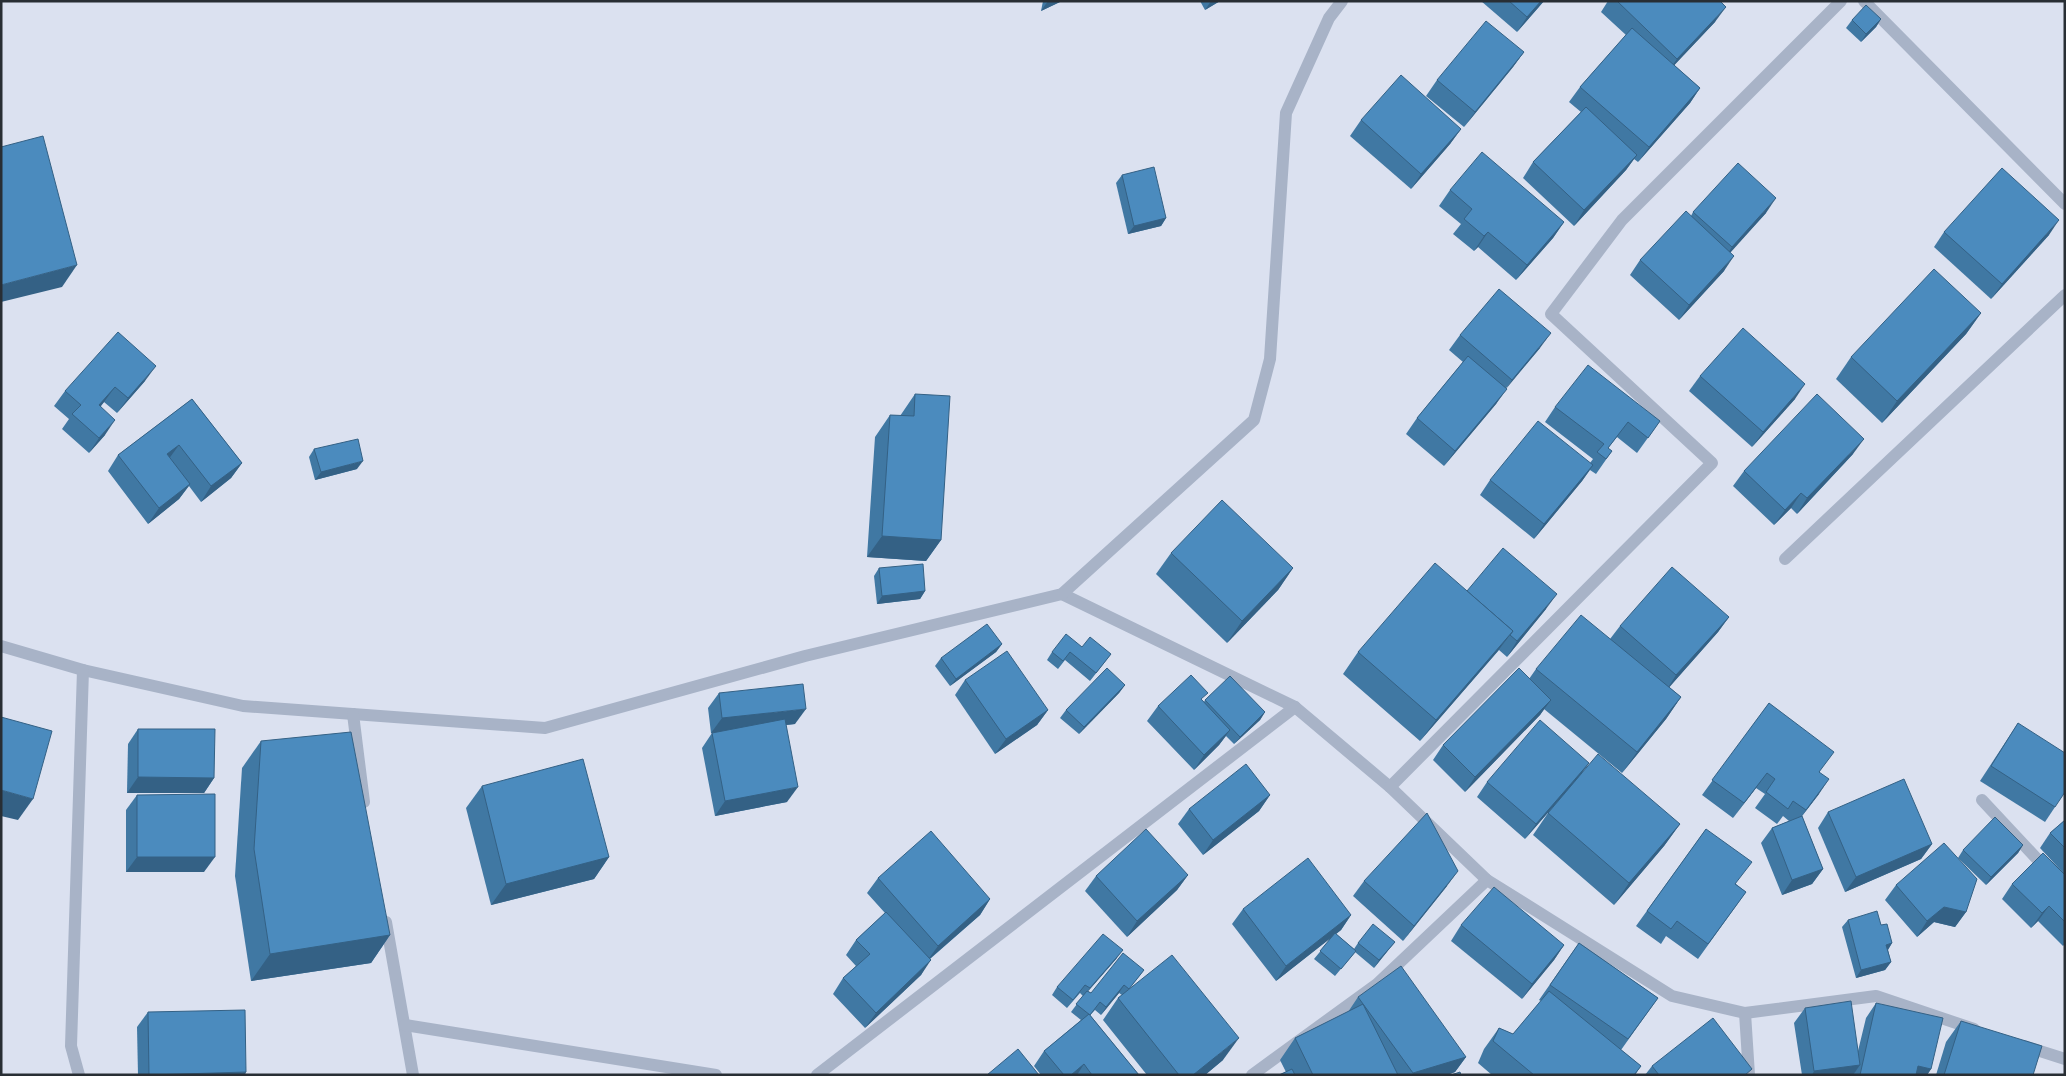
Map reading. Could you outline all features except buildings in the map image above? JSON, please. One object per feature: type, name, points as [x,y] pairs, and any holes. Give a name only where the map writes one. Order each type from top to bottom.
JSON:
[{"type":"street","points":[[1,646],[83,670],[243,706],[545,728],[804,656],[1062,594],[1254,420],[1270,359],[1286,113],[1328,18],[1342,1]]},
{"type":"street","points":[[1390,787],[1712,463],[1551,314],[1622,220],[1841,1]]},
{"type":"street","points":[[1864,1],[2065,204]]},
{"type":"street","points":[[1786,559],[2065,295]]},
{"type":"street","points":[[1062,594],[1295,707],[1390,787],[1487,880],[1672,996],[1745,1013],[1876,996],[1989,1034]]},
{"type":"street","points":[[79,1075],[72,1046],[83,670]]},
{"type":"street","points":[[817,1075],[1295,707]]},
{"type":"street","points":[[353,714],[367,818]]},
{"type":"street","points":[[1982,800],[2065,889]]},
{"type":"street","points":[[1252,1075],[1377,984],[1487,880]]},
{"type":"street","points":[[384,912],[413,1075]]},
{"type":"street","points":[[1745,1013],[1749,1075]]},
{"type":"street","points":[[405,1026],[716,1075]]},
{"type":"street","points":[[2008,1040],[2065,1059]]}]
